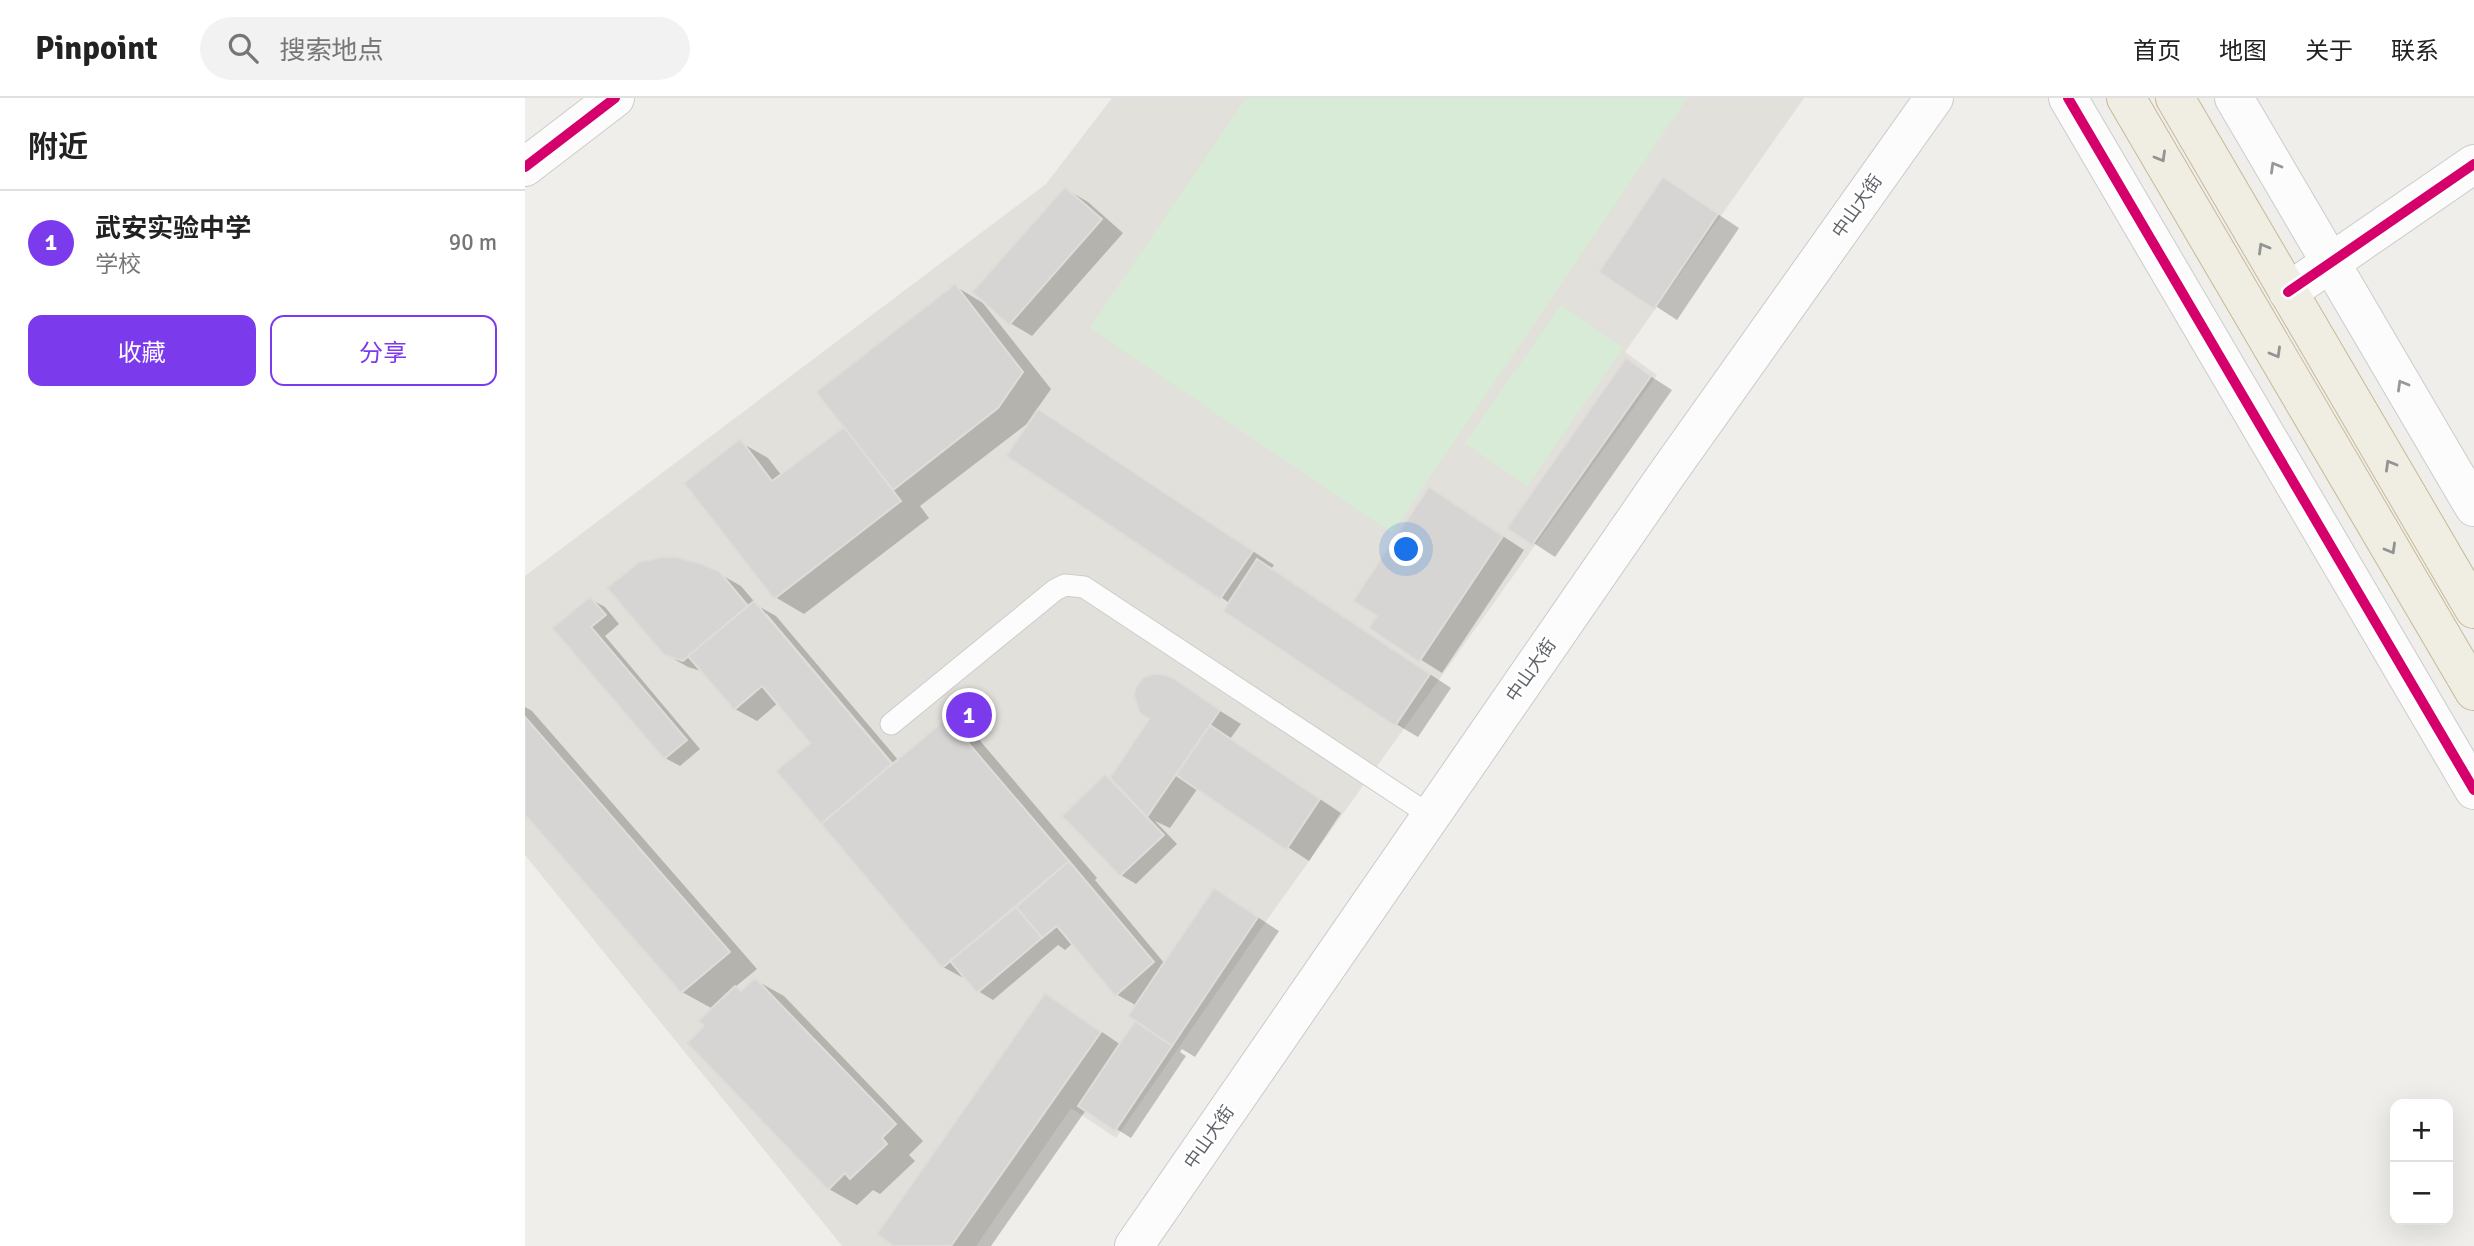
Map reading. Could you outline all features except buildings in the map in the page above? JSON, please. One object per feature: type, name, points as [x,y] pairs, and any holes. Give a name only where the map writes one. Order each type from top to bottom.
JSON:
[{"type":"highway","points":[[2126,98],[2474,691]]},
{"type":"highway","points":[[2175,98],[2474,609]]},
{"type":"street","points":[[525,167],[615,98]]},
{"type":"street","name":"中山大街","points":[[1134,1246],[1662,481],[1934,98]]},
{"type":"street","points":[[2068,98],[2474,790]]},
{"type":"street","points":[[2234,98],[2474,507]]},
{"type":"street","points":[[2288,292],[2474,164]]},
{"type":"lane","points":[[891,724],[1055,590],[1065,585],[1084,587],[1431,816]]},
{"type":"shaded area","points":[[1112,98],[1804,98],[1625,352],[1657,375],[1267,920],[1116,1138],[1071,1108],[976,1246],[842,1246],[525,855],[525,576],[1046,184]]},
{"type":"green space","points":[[1246,98],[1687,98],[1392,533],[1090,328]]},
{"type":"green space","points":[[1561,305],[1623,348],[1527,486],[1465,443]]},
{"type":"cycle path","points":[[525,167],[615,98]]},
{"type":"cycle path","points":[[2068,98],[2474,790]]},
{"type":"cycle path","points":[[2288,292],[2474,164]]},
{"type":"place","name":"武安实验中学","points":[[969,715]]}]
